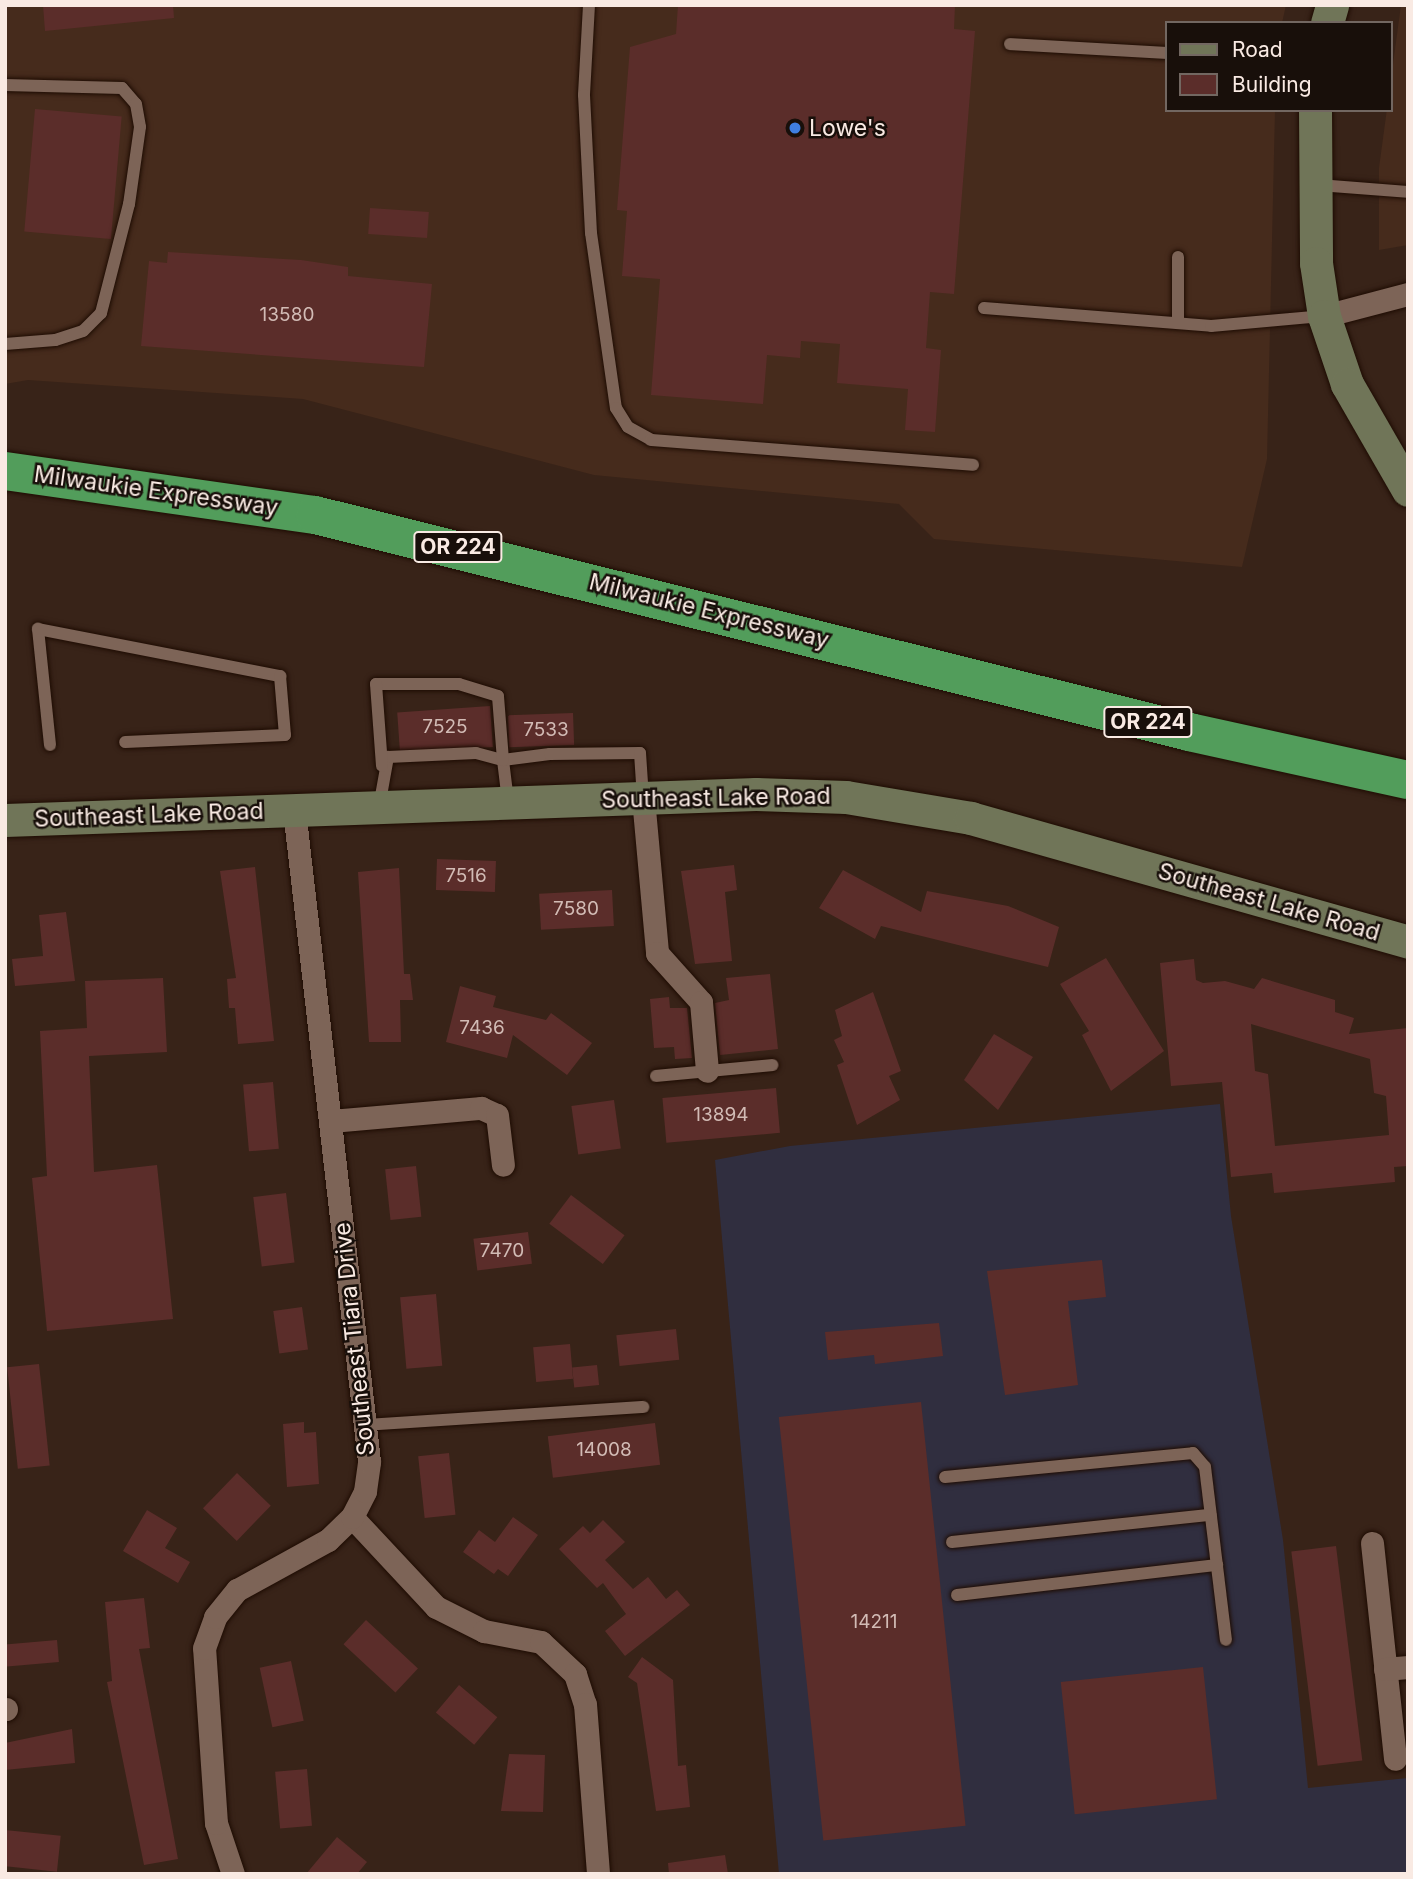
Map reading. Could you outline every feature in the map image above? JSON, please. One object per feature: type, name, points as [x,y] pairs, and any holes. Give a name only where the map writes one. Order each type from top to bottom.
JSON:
[{"type":"highway","name":"Milwaukie Expressway","points":[[5,471],[315,514],[1189,732],[1408,780]]},
{"type":"street","points":[[1315,112],[1314,184],[1324,316],[1347,384],[1408,490]]},
{"type":"street","points":[[1324,316],[1408,294]]},
{"type":"street","name":"Southeast Lake Road","points":[[5,820],[796,794],[892,802],[971,818],[1408,942]]},
{"type":"street","points":[[643,798],[656,953],[701,1002],[707,1071]]},
{"type":"street","name":"Southeast Tiara Drive","points":[[233,1874],[216,1823],[204,1648],[215,1617],[237,1590],[328,1540],[352,1517],[365,1492],[365,1425],[294,810]]},
{"type":"street","points":[[331,1121],[481,1108],[497,1115],[503,1165]]},
{"type":"street","points":[[352,1517],[436,1607],[484,1631],[541,1642],[575,1674],[585,1704],[598,1874]]},
{"type":"street","points":[[1372,1543],[1397,1668],[1395,1759]]},
{"type":"lane","points":[[589,5],[584,95],[591,233],[617,408],[628,427],[651,440],[973,465]]},
{"type":"lane","points":[[1010,44],[1164,53]]},
{"type":"lane","points":[[5,85],[122,88],[136,104],[140,127],[129,204],[101,313],[83,331],[55,340],[5,344]]},
{"type":"lane","points":[[1314,184],[1408,192]]},
{"type":"lane","points":[[1178,257],[1178,324]]},
{"type":"lane","points":[[984,308],[1230,326],[1324,316]]},
{"type":"lane","points":[[50,745],[38,629],[280,676],[285,735],[125,742]]},
{"type":"lane","points":[[379,807],[385,762],[375,694],[376,684],[386,680],[491,690],[500,705],[508,803]]},
{"type":"lane","points":[[385,762],[476,753],[503,761],[640,753],[643,798]]},
{"type":"lane","points":[[656,1076],[772,1065]]},
{"type":"lane","points":[[365,1425],[643,1407]]},
{"type":"lane","points":[[945,1477],[1193,1453],[1205,1467],[1226,1640]]},
{"type":"lane","points":[[952,1542],[1211,1515]]},
{"type":"lane","points":[[957,1595],[1217,1565]]},
{"type":"shaded area","points":[[5,5],[1286,5],[1282,21],[1164,21],[1164,112],[1275,112],[1267,459],[1242,567],[934,539],[899,504],[594,475],[303,399],[28,380],[5,384]]},
{"type":"shaded area","points":[[1401,5],[1408,5],[1408,245],[1379,250],[1379,168],[1387,112],[1392,112],[1392,72]]},
{"type":"shaded area","points":[[1220,1104],[1231,1216],[1283,1540],[1308,1788],[1408,1778],[1408,1874],[779,1874],[715,1160],[790,1146]]},
{"type":"building","points":[[43,5],[173,5],[174,18],[45,31]]},
{"type":"building","name":"Lowe's","points":[[678,5],[955,5],[954,29],[975,31],[954,294],[930,292],[926,348],[941,350],[935,432],[905,430],[908,389],[837,383],[840,344],[801,341],[800,358],[767,355],[763,404],[651,395],[660,279],[622,276],[627,211],[617,210],[630,47],[676,34]]},
{"type":"building","points":[[35,109],[122,117],[111,239],[24,232]]},
{"type":"building","points":[[370,208],[429,212],[427,238],[368,234]]},
{"type":"building","points":[[168,252],[301,260],[348,267],[348,276],[432,284],[424,367],[141,346],[149,261],[167,263]]},
{"type":"building","points":[[490,706],[493,747],[400,753],[397,712]]},
{"type":"building","points":[[573,713],[574,745],[509,747],[508,715]]},
{"type":"building","points":[[437,859],[496,861],[495,892],[436,890]]},
{"type":"building","points":[[734,865],[737,890],[725,892],[732,961],[695,964],[681,871]]},
{"type":"building","points":[[255,867],[274,1041],[238,1044],[235,1008],[229,1008],[227,979],[236,978],[220,871]]},
{"type":"building","points":[[399,868],[404,974],[410,974],[413,1000],[400,1000],[401,1042],[369,1042],[358,872]]},
{"type":"building","points":[[843,870],[921,912],[927,891],[1008,906],[1059,927],[1048,967],[881,926],[875,939],[819,908]]},
{"type":"building","points":[[612,890],[614,926],[541,930],[539,894]]},
{"type":"building","points":[[66,912],[75,981],[15,986],[12,959],[43,956],[39,915]]},
{"type":"building","points":[[1106,958],[1164,1051],[1111,1091],[1082,1035],[1089,1031],[1060,984]]},
{"type":"building","points":[[1194,959],[1196,980],[1203,983],[1225,981],[1254,989],[1262,978],[1335,1000],[1335,1012],[1354,1018],[1349,1034],[1408,1028],[1408,1166],[1394,1167],[1395,1182],[1274,1193],[1272,1173],[1231,1177],[1222,1082],[1171,1086],[1160,963]],"holes":[[[1251,1024],[1370,1059],[1374,1093],[1386,1096],[1389,1135],[1275,1146],[1268,1074],[1255,1071]]]},
{"type":"building","points":[[770,974],[778,1049],[720,1055],[715,1003],[729,1000],[726,978]]},
{"type":"building","points":[[163,978],[167,1052],[89,1056],[94,1172],[157,1165],[173,1319],[47,1331],[32,1178],[47,1176],[40,1031],[87,1028],[85,981]]},
{"type":"building","points":[[460,986],[496,996],[493,1007],[546,1020],[551,1013],[592,1043],[567,1075],[513,1035],[507,1058],[446,1042]]},
{"type":"building","points":[[873,992],[901,1071],[889,1076],[900,1100],[857,1125],[837,1065],[844,1062],[834,1040],[842,1036],[835,1010]]},
{"type":"building","points":[[669,997],[670,1008],[687,1008],[692,1058],[675,1059],[674,1047],[654,1048],[650,999]]},
{"type":"building","points":[[994,1034],[1033,1057],[998,1110],[964,1080]]},
{"type":"building","points":[[273,1082],[279,1149],[249,1151],[243,1085]]},
{"type":"building","points":[[776,1088],[780,1133],[666,1143],[662,1098]]},
{"type":"building","points":[[614,1100],[621,1149],[578,1155],[571,1106]]},
{"type":"building","points":[[416,1166],[421,1217],[391,1220],[385,1169]]},
{"type":"building","points":[[286,1193],[295,1262],[262,1266],[253,1197]]},
{"type":"building","points":[[571,1195],[625,1235],[603,1264],[549,1224]]},
{"type":"building","points":[[528,1232],[532,1264],[477,1270],[473,1239]]},
{"type":"building","points":[[1102,1260],[1106,1297],[1068,1301],[1078,1385],[1005,1395],[987,1271]]},
{"type":"building","points":[[436,1294],[442,1366],[406,1369],[400,1297]]},
{"type":"building","points":[[302,1307],[308,1350],[279,1354],[273,1311]]},
{"type":"building","points":[[939,1323],[943,1356],[875,1364],[874,1355],[828,1360],[825,1332]]},
{"type":"building","points":[[676,1329],[679,1360],[620,1366],[616,1335]]},
{"type":"building","points":[[570,1344],[573,1379],[536,1382],[533,1347]]},
{"type":"building","points":[[39,1364],[50,1465],[18,1469],[7,1367]]},
{"type":"building","points":[[597,1365],[599,1385],[574,1388],[572,1368]]},
{"type":"building","points":[[921,1402],[966,1826],[823,1841],[779,1417]]},
{"type":"building","points":[[304,1422],[304,1433],[316,1432],[319,1484],[287,1487],[283,1424]]},
{"type":"building","points":[[655,1423],[660,1465],[553,1478],[548,1436]]},
{"type":"building","points":[[449,1453],[455,1515],[425,1518],[418,1456]]},
{"type":"building","points":[[237,1473],[271,1506],[237,1541],[203,1508]]},
{"type":"building","points":[[147,1510],[177,1528],[165,1548],[190,1562],[178,1583],[123,1551]]},
{"type":"building","points":[[513,1517],[538,1535],[508,1576],[498,1569],[494,1574],[463,1552],[479,1530],[495,1542]]},
{"type":"building","points":[[603,1520],[625,1542],[605,1560],[633,1589],[648,1577],[666,1599],[677,1590],[690,1605],[625,1656],[605,1631],[626,1614],[603,1583],[597,1588],[559,1549],[583,1526],[590,1533]]},
{"type":"building","points":[[1336,1546],[1362,1760],[1318,1766],[1291,1551]]},
{"type":"building","points":[[144,1598],[150,1648],[139,1649],[178,1859],[144,1865],[107,1682],[112,1681],[105,1602]]},
{"type":"building","points":[[366,1620],[418,1668],[395,1693],[343,1644]]},
{"type":"building","points":[[57,1640],[59,1662],[7,1666],[5,1645]]},
{"type":"building","points":[[642,1657],[673,1680],[678,1766],[686,1765],[690,1807],[656,1811],[637,1683],[628,1677]]},
{"type":"building","points":[[291,1661],[304,1721],[272,1727],[260,1668]]},
{"type":"building","points":[[1203,1667],[1217,1799],[1075,1814],[1061,1682]]},
{"type":"building","points":[[459,1685],[497,1717],[474,1745],[436,1713]]},
{"type":"building","points":[[72,1729],[75,1763],[5,1770],[5,1743]]},
{"type":"building","points":[[509,1754],[545,1755],[543,1812],[501,1811]]},
{"type":"building","points":[[307,1769],[312,1826],[280,1829],[275,1772]]},
{"type":"building","points":[[5,1830],[61,1836],[57,1872],[5,1866]]},
{"type":"building","points":[[337,1837],[367,1862],[357,1874],[306,1874]]},
{"type":"building","points":[[725,1855],[728,1874],[669,1874],[668,1863]]},
{"type":"place","name":"Lowe's","points":[[795,128]]}]
